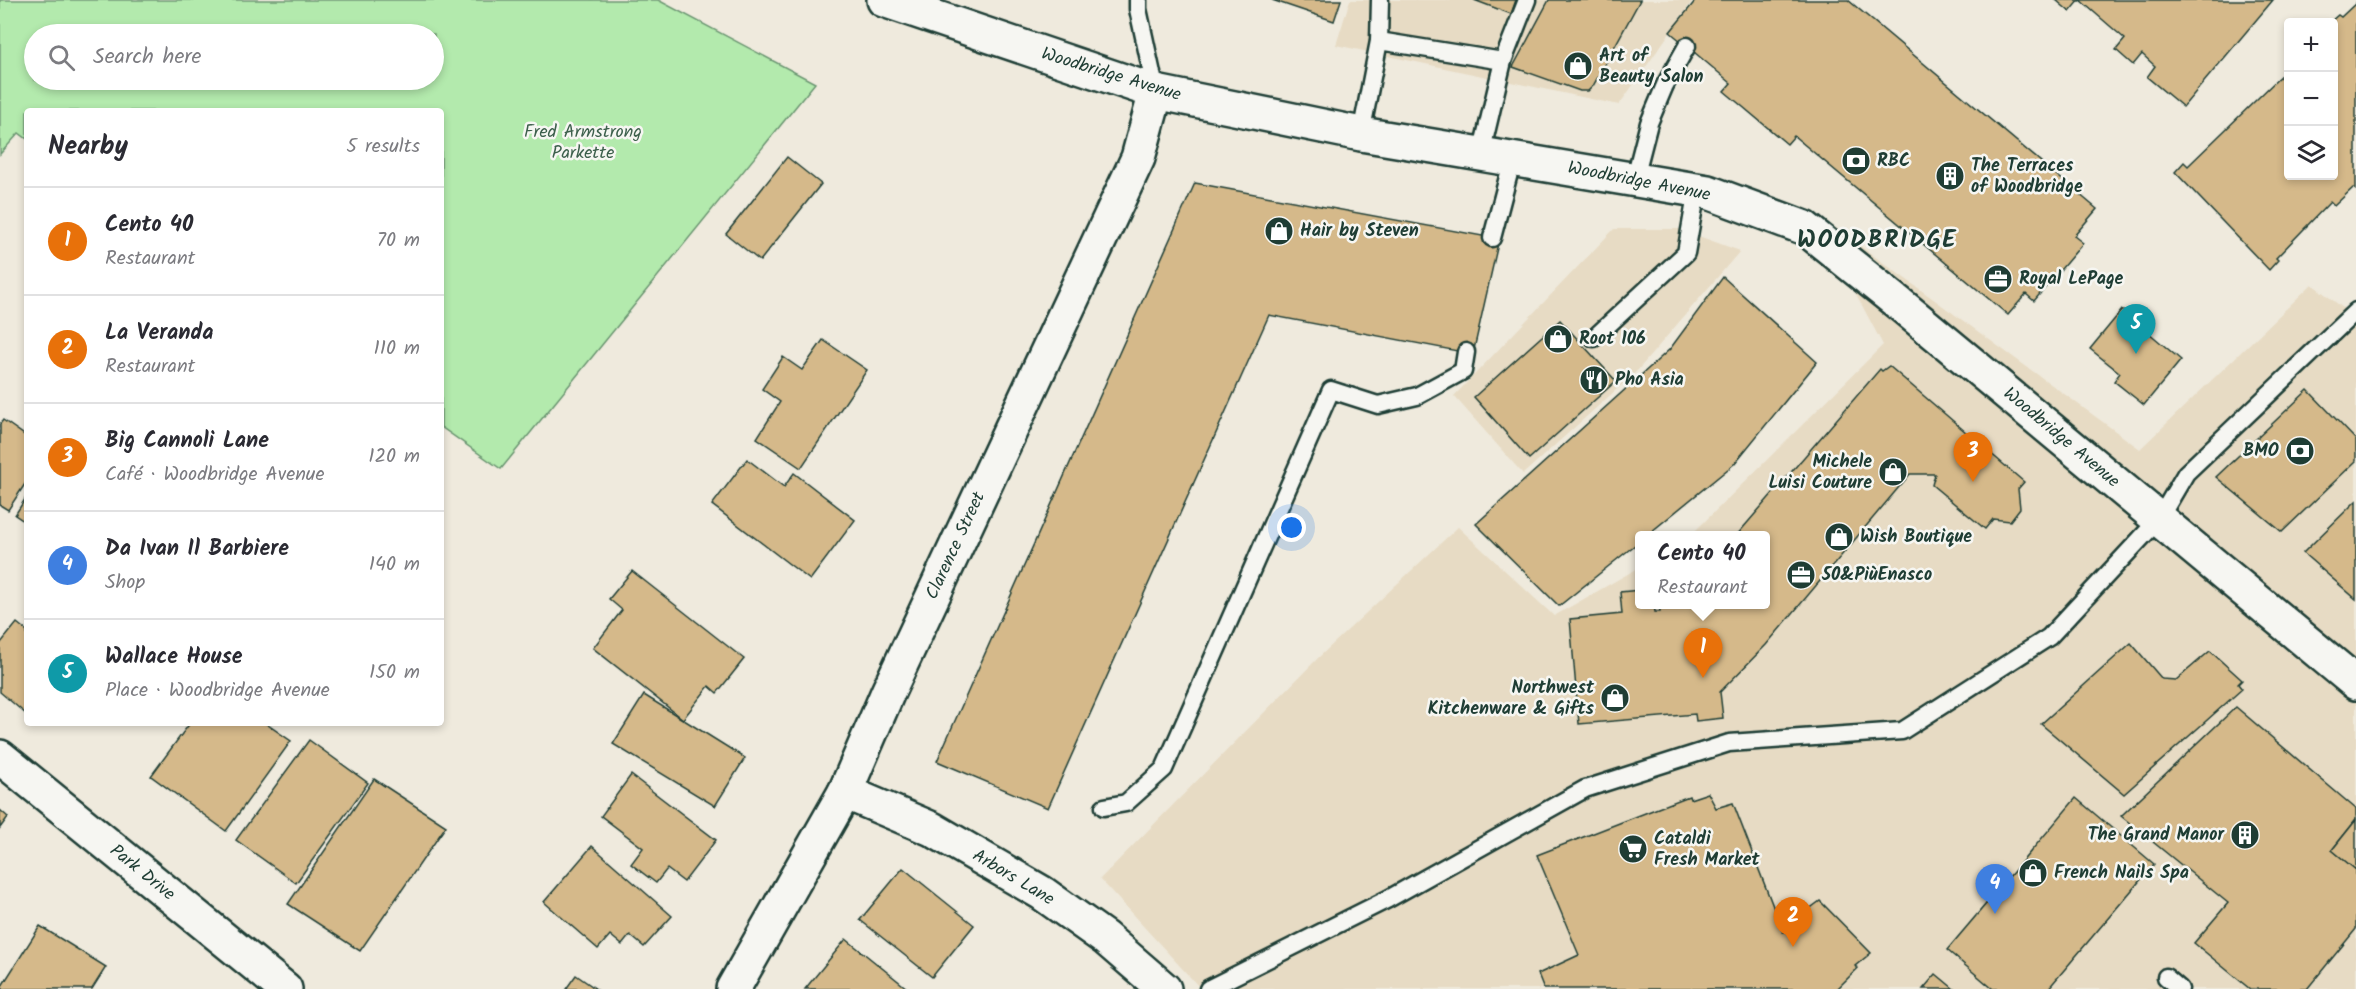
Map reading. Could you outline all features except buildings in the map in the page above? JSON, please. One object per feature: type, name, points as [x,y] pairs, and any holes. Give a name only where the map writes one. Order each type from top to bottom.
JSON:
[{"type":"street","name":"Woodbridge Avenue","points":[[884,0],[1156,92],[1360,134],[1708,192],[1804,228],[1901,305],[2356,683]]},
{"type":"street","name":"Clarence Street","points":[[733,989],[845,792],[888,692],[1138,158],[1156,92]]},
{"type":"street","name":"Park Drive","points":[[0,757],[285,989]]},
{"type":"street","name":"Arbors Lane","points":[[845,792],[932,829],[1042,893],[1105,938],[1164,989]]},
{"type":"lane","points":[[1138,0],[1156,92]]},
{"type":"lane","points":[[1360,134],[1379,41],[1380,0]]},
{"type":"lane","points":[[1492,238],[1503,61],[1527,0]]},
{"type":"lane","points":[[1379,41],[1503,61]]},
{"type":"lane","points":[[1635,181],[1649,123],[1665,85],[1687,46]]},
{"type":"lane","points":[[1594,339],[1686,253],[1697,190]]},
{"type":"lane","points":[[1208,989],[1388,899],[1585,789],[1729,743],[1902,731],[2049,637],[2159,519],[2186,473],[2356,311]]},
{"type":"lane","points":[[1104,807],[1126,803],[1164,769],[1331,390],[1378,405],[1417,396],[1463,371],[1466,352]]},
{"type":"lane","points":[[2166,976],[2180,989]]},
{"type":"shaded area","points":[[1350,0],[1693,0],[1619,105],[1336,45]]},
{"type":"shaded area","points":[[1812,211],[2140,449],[2312,284],[2356,318],[2356,989],[1201,989],[1100,879],[1319,657],[1458,527],[1554,616],[1635,570],[1635,609],[1770,609],[1770,531],[1695,531],[1883,345]]},
{"type":"shaded area","points":[[1614,229],[1679,229],[1740,251],[1638,370],[1523,474],[1454,396]]},
{"type":"green space","name":"Fred Armstrong Parkette","points":[[0,0],[658,0],[815,83],[501,469],[444,429],[444,108],[24,108],[24,137],[19,133],[0,154]]},
{"type":"place","name":"Art of Beauty Salon","points":[[1578,66]]},
{"type":"place","name":"RBC","points":[[1856,161]]},
{"type":"place","name":"The Terraces of Woodbridge","points":[[1950,176]]},
{"type":"place","name":"Hair by Steven","points":[[1279,231]]},
{"type":"place","name":"Royal LePage","points":[[1998,279]]},
{"type":"place","name":"Root 106","points":[[1558,339]]},
{"type":"place","name":"Wallace House","points":[[2136,354]]},
{"type":"place","name":"Pho Asia","points":[[1594,380]]},
{"type":"place","name":"BMO","points":[[2300,451]]},
{"type":"place","name":"Michele Luisi Couture","points":[[1893,472]]},
{"type":"place","name":"Big Cannoli Lane","points":[[1973,482]]},
{"type":"place","name":"Wish Boutique","points":[[1839,537]]},
{"type":"place","name":"50&PiùEnasco","points":[[1801,575]]},
{"type":"place","name":"Cento 40","points":[[1703,678]]},
{"type":"place","name":"Northwest Kitchenware & Gifts","points":[[1615,698]]},
{"type":"place","name":"The Grand Manor","points":[[2245,835]]},
{"type":"place","name":"Cataldi Fresh Market","points":[[1633,849]]},
{"type":"place","name":"French Nails Spa","points":[[2033,873]]},
{"type":"place","name":"Da Ivan Il Barbiere","points":[[1995,914]]},
{"type":"place","name":"La Veranda","points":[[1793,947]]},
{"type":"district","name":"WOODBRIDGE","points":[[1877,240]]}]
